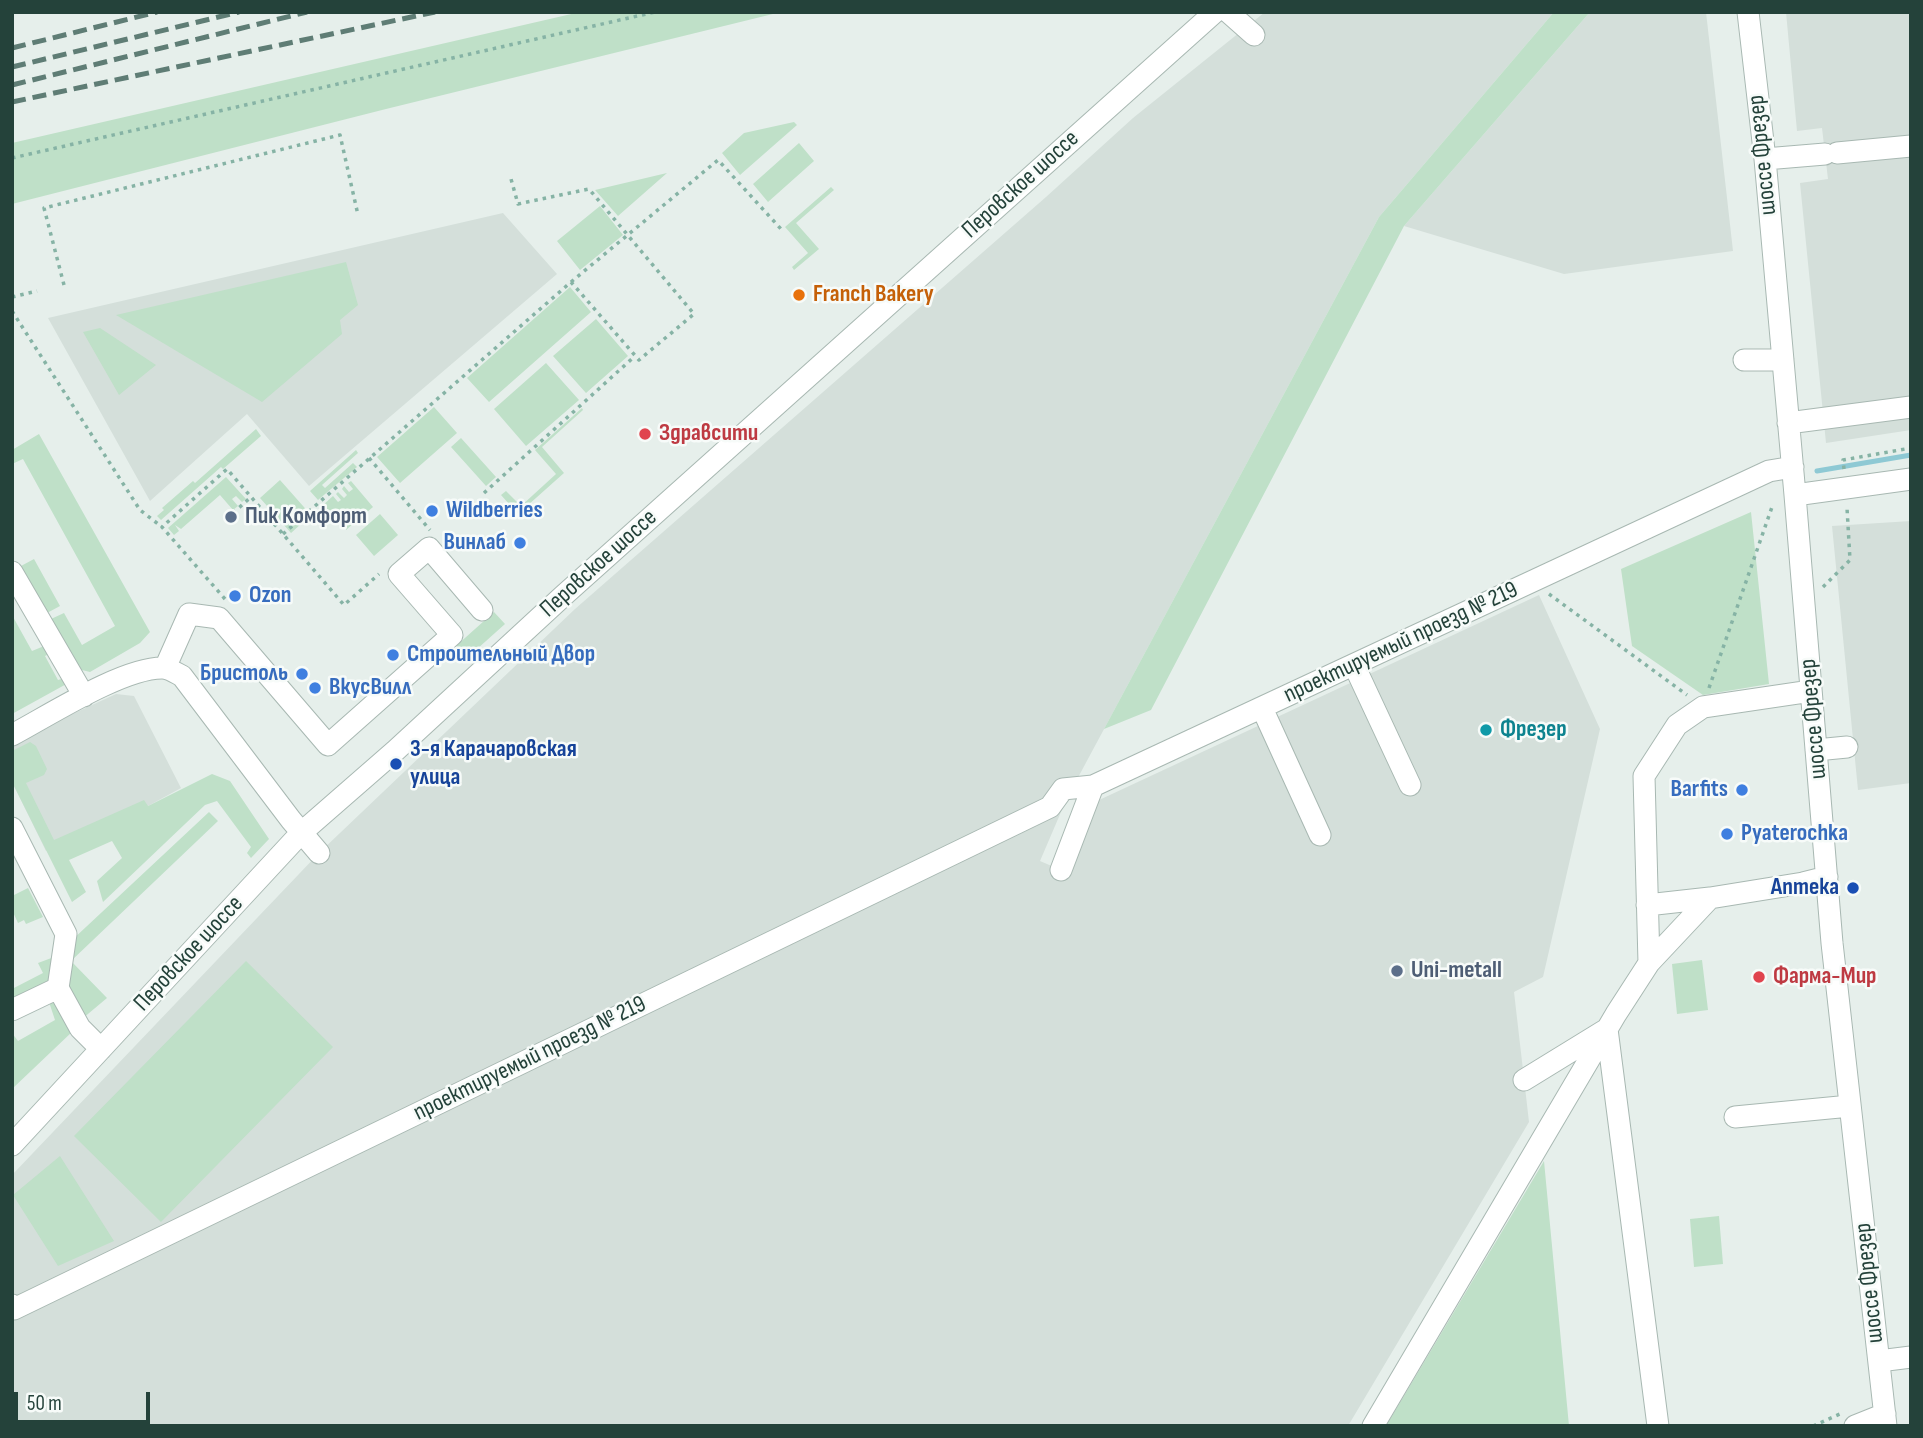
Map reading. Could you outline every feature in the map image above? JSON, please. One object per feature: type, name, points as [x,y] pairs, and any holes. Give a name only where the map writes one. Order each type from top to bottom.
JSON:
[{"type":"street","name":"Перовское шоссе","points":[[12,1145],[301,833],[569,603],[1215,12]]},
{"type":"street","points":[[1228,12],[1254,36]]},
{"type":"street","name":"шоссе Фрезер","points":[[1748,12],[1765,159],[1827,877],[1885,1420]]},
{"type":"street","points":[[1765,159],[1911,146]]},
{"type":"street","points":[[1744,360],[1783,360]]},
{"type":"street","points":[[1788,423],[1911,407]]},
{"type":"street","name":"проектируемый проезд № 219","points":[[12,1305],[14,1309],[1050,807],[1063,789],[1093,786],[1354,665],[1396,653],[1769,471],[1793,467]]},
{"type":"street","points":[[1795,495],[1911,479]]},
{"type":"street","points":[[165,668],[189,614],[219,618],[328,745],[452,635],[399,574],[429,548],[482,610]]},
{"type":"street","points":[[12,572],[83,696]]},
{"type":"street","points":[[1354,665],[1410,785]]},
{"type":"street","points":[[12,736],[83,696],[130,675],[165,668],[182,676],[319,853]]},
{"type":"street","points":[[1648,963],[1644,776],[1677,725],[1703,707],[1811,691]]},
{"type":"street","points":[[1262,708],[1320,835]]},
{"type":"street","points":[[1816,750],[1847,747]]},
{"type":"street","points":[[1060,870],[1093,786]]},
{"type":"street","points":[[12,828],[66,934],[58,988],[80,1028],[101,1049]]},
{"type":"street","points":[[1647,905],[1710,898],[1827,877]]},
{"type":"street","points":[[1373,1426],[1648,963],[1710,898]]},
{"type":"street","points":[[12,1010],[58,988]]},
{"type":"street","points":[[1524,1080],[1607,1029]]},
{"type":"street","points":[[1607,1029],[1658,1426]]},
{"type":"street","points":[[1735,1117],[1850,1106]]},
{"type":"street","points":[[1879,1361],[1911,1357]]},
{"type":"street","points":[[1850,1419],[1885,1420]]},
{"type":"path","points":[[12,158],[655,12]]},
{"type":"path","points":[[64,285],[44,208],[340,135],[358,215]]},
{"type":"path","points":[[283,534],[571,282],[718,160],[781,229]]},
{"type":"path","points":[[511,179],[518,204],[589,189],[694,314],[639,360],[571,282]]},
{"type":"path","points":[[12,297],[37,291]]},
{"type":"path","points":[[12,311],[140,510],[162,527],[233,608]]},
{"type":"path","points":[[484,494],[635,356]]},
{"type":"path","points":[[1843,460],[1911,448]]},
{"type":"path","points":[[369,458],[431,530],[421,538]]},
{"type":"path","points":[[162,527],[227,469],[344,605],[380,573]]},
{"type":"path","points":[[1816,593],[1850,560],[1846,488]]},
{"type":"path","points":[[233,513],[251,497]]},
{"type":"path","points":[[1540,588],[1703,707],[1772,508]]},
{"type":"path","points":[[1813,1426],[1850,1419]]},
{"type":"shaded area","points":[[1265,12],[1554,12],[1379,217],[1067,798],[1040,861],[1061,870],[1097,801],[1539,595],[1600,729],[1543,977],[1514,992],[1529,1122],[1348,1426],[12,1426],[12,1175],[319,853],[575,609],[1133,118]]},
{"type":"shaded area","points":[[1590,12],[1706,12],[1733,251],[1564,274],[1404,226]]},
{"type":"shaded area","points":[[1786,12],[1911,12],[1911,430],[1826,443],[1800,183],[1828,179],[1822,128],[1797,131]]},
{"type":"shaded area","points":[[503,213],[557,274],[309,486],[247,414],[150,501],[48,318]]},
{"type":"shaded area","points":[[1911,521],[1911,783],[1858,790],[1832,526]]},
{"type":"shaded area","points":[[116,694],[134,696],[181,788],[148,806],[46,851],[12,782],[12,745]]},
{"type":"green space","points":[[580,12],[781,12],[12,204],[12,143]]},
{"type":"green space","points":[[1554,12],[1590,12],[1404,226],[1151,710],[1104,729],[1379,217]]},
{"type":"green space","points":[[794,122],[797,125],[740,175],[722,153],[744,133]]},
{"type":"green space","points":[[799,143],[814,161],[768,202],[753,184]]},
{"type":"green space","points":[[667,173],[618,216],[595,190]]},
{"type":"green space","points":[[831,187],[834,190],[796,223],[819,249],[794,270],[792,267],[808,253],[785,227]]},
{"type":"green space","points":[[600,206],[623,235],[580,270],[557,241]]},
{"type":"green space","points":[[346,262],[358,305],[340,320],[342,334],[262,402],[116,315]]},
{"type":"green space","points":[[570,287],[591,312],[489,402],[467,378]]},
{"type":"green space","points":[[596,319],[628,356],[586,393],[553,356]]},
{"type":"green space","points":[[100,328],[156,365],[119,395],[83,332]]},
{"type":"green space","points":[[546,363],[579,400],[526,446],[494,409]]},
{"type":"green space","points":[[434,407],[457,433],[400,483],[377,457]]},
{"type":"green space","points":[[582,408],[583,410],[542,447],[564,473],[518,514],[501,495],[506,491],[521,506],[556,474],[535,450]]},
{"type":"green space","points":[[256,429],[261,436],[161,520],[157,516],[164,510],[162,508]]},
{"type":"green space","points":[[39,434],[150,632],[140,643],[90,672],[78,669],[51,619],[64,613],[82,645],[115,626],[23,459],[12,464],[12,450]]},
{"type":"green space","points":[[461,438],[496,477],[486,486],[451,447]]},
{"type":"green space","points":[[356,450],[358,453],[322,485],[325,488],[353,463],[357,467],[318,500],[310,491]]},
{"type":"green space","points":[[226,477],[246,499],[242,502],[236,496],[232,499],[238,506],[233,510],[220,495],[181,529],[175,525],[179,531],[174,535],[168,528]]},
{"type":"green space","points":[[280,480],[311,515],[291,533],[260,498]]},
{"type":"green space","points":[[351,481],[373,507],[346,530],[346,523],[323,505],[333,496],[338,502],[341,500],[336,494],[338,492],[344,498],[347,495],[342,489],[344,486],[349,492],[353,489],[348,483]]},
{"type":"green space","points":[[1751,512],[1769,684],[1703,695],[1632,646],[1621,569]]},
{"type":"green space","points":[[380,514],[398,535],[374,556],[356,535]]},
{"type":"green space","points":[[34,559],[60,606],[47,613],[21,566]]},
{"type":"green space","points":[[494,612],[505,624],[467,658],[456,646]]},
{"type":"green space","points":[[12,615],[32,651],[49,644],[53,652],[45,656],[58,680],[68,677],[70,682],[12,714]]},
{"type":"green space","points":[[30,742],[36,746],[47,769],[44,775],[26,783],[54,840],[144,800],[148,806],[212,774],[230,781],[269,839],[251,858],[247,853],[251,847],[217,801],[205,805],[103,902],[97,881],[122,858],[112,841],[69,860],[86,892],[72,902],[12,782],[12,751]]},
{"type":"green space","points":[[209,812],[218,821],[71,961],[107,998],[82,1019],[65,989],[71,941]]},
{"type":"green space","points":[[28,888],[43,917],[26,924],[24,920],[18,923],[12,910],[12,896]]},
{"type":"green space","points":[[54,957],[47,982],[37,990],[12,1000],[12,989],[43,973],[38,963]]},
{"type":"green space","points":[[1702,960],[1708,1010],[1677,1014],[1672,964]]},
{"type":"green space","points":[[246,961],[333,1047],[161,1222],[74,1136]]},
{"type":"green space","points":[[53,1001],[73,1031],[12,1089],[12,1033],[18,1041],[55,1020],[49,1002]]},
{"type":"green space","points":[[60,1156],[114,1241],[58,1266],[13,1195]]},
{"type":"green space","points":[[1544,1161],[1569,1426],[1386,1426]]},
{"type":"green space","points":[[1719,1216],[1723,1264],[1694,1267],[1690,1219]]},
{"type":"waterway","points":[[1817,471],[1911,455]]},
{"type":"railway","points":[[12,48],[157,12]]},
{"type":"railway","points":[[12,67],[239,12]]},
{"type":"railway","points":[[12,85],[307,12]]},
{"type":"railway","points":[[12,102],[435,12]]},
{"type":"place","name":"Franch Bakery","points":[[799,295]]},
{"type":"place","name":"Здравсити","points":[[645,434]]},
{"type":"place","name":"Wildberries","points":[[432,511]]},
{"type":"place","name":"Пик Комфорт","points":[[231,517]]},
{"type":"place","name":"Винлаб","points":[[520,543]]},
{"type":"place","name":"Ozon","points":[[235,596]]},
{"type":"place","name":"Строительный Двор","points":[[393,655]]},
{"type":"place","name":"Бристоль","points":[[302,674]]},
{"type":"place","name":"ВкусВилл","points":[[315,688]]},
{"type":"place","name":"Фрезер","points":[[1486,730]]},
{"type":"place","name":"3-я Карачаровская улица","points":[[396,764]]},
{"type":"place","name":"Barfits","points":[[1742,790]]},
{"type":"place","name":"Pyaterochka","points":[[1727,834]]},
{"type":"place","name":"Аптека","points":[[1853,888]]},
{"type":"place","name":"Uni-metall","points":[[1397,971]]},
{"type":"place","name":"Фарма-Мир","points":[[1759,977]]}]
